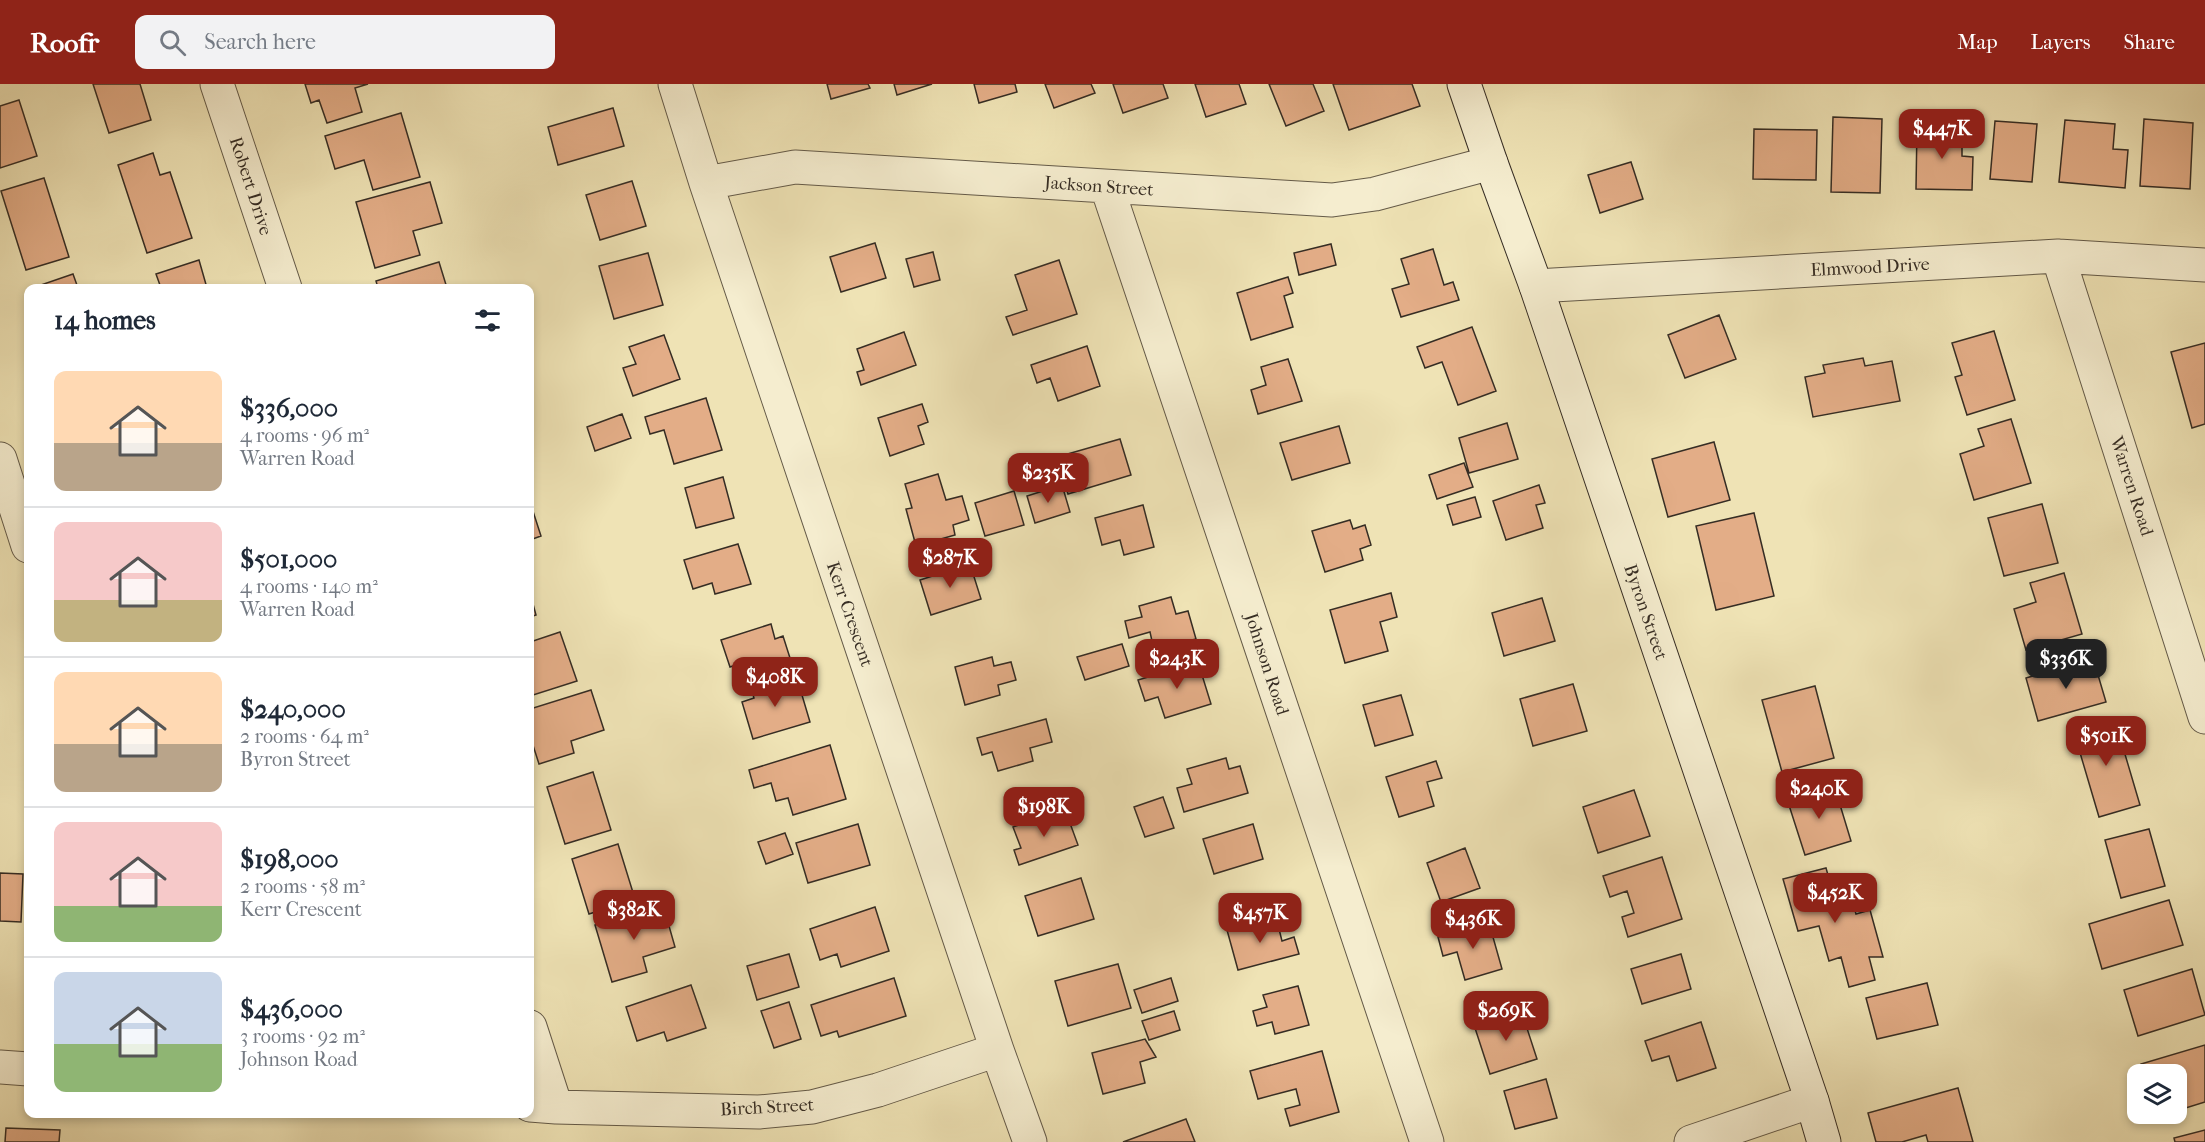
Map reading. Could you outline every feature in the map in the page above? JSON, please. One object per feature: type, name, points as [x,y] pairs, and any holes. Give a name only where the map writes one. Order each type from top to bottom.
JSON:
[{"type":"street","name":"Robert Drive","points":[[217,84],[284,284]]},
{"type":"street","name":"Kerr Crescent","points":[[675,84],[706,183],[997,1050],[1030,1142]]},
{"type":"street","name":"Byron Street","points":[[1464,84],[1536,286],[1824,1142]]},
{"type":"street","name":"Jackson Street","points":[[706,183],[795,166],[1332,200],[1375,194],[1491,163]]},
{"type":"street","name":"Johnson Road","points":[[1107,187],[1426,1142]]},
{"type":"street","name":"Elmwood Drive","points":[[1536,286],[2058,256],[2205,265]]},
{"type":"street","name":"Warren Road","points":[[2058,256],[2205,717]]},
{"type":"street","points":[[0,459],[24,534]]},
{"type":"street","name":"Birch Street","points":[[543,1106],[759,1112],[812,1107],[878,1090],[997,1050]]},
{"type":"street","points":[[534,1051],[543,1106]]},
{"type":"street","points":[[0,1067],[24,1069]]},
{"type":"street","points":[[1690,1142],[1812,1101]]},
{"type":"building","points":[[93,84],[140,84],[151,120],[109,133]]},
{"type":"building","points":[[305,84],[368,84],[355,88],[362,112],[327,123],[319,100],[311,103]]},
{"type":"building","points":[[827,84],[868,84],[870,88],[831,99]]},
{"type":"building","points":[[894,84],[932,84],[897,95]]},
{"type":"building","points":[[974,84],[1015,84],[1017,92],[979,103]]},
{"type":"building","points":[[1045,84],[1091,84],[1095,93],[1054,108]]},
{"type":"building","points":[[1113,84],[1163,84],[1168,98],[1123,113]]},
{"type":"building","points":[[1195,84],[1239,84],[1246,104],[1206,117]]},
{"type":"building","points":[[1269,84],[1313,84],[1324,111],[1286,126]]},
{"type":"building","points":[[1333,84],[1412,84],[1420,106],[1349,130]]},
{"type":"building","points":[[19,100],[37,156],[0,168],[0,106]]},
{"type":"building","points":[[613,108],[624,146],[558,165],[548,127]]},
{"type":"building","points":[[401,113],[420,177],[373,190],[364,160],[335,169],[325,136]]},
{"type":"building","points":[[1833,117],[1882,119],[1880,193],[1831,192]]},
{"type":"building","points":[[2144,119],[2193,123],[2190,189],[2140,186]]},
{"type":"building","points":[[2065,120],[2115,124],[2113,149],[2128,150],[2125,188],[2059,182]]},
{"type":"building","points":[[1995,121],[2037,124],[2032,182],[1990,179]]},
{"type":"building","points":[[1917,126],[1962,127],[1962,156],[1973,157],[1972,190],[1916,189]]},
{"type":"building","points":[[1754,129],[1817,130],[1816,180],[1753,179]]},
{"type":"building","points":[[153,153],[160,175],[170,172],[192,238],[147,253],[118,165]]},
{"type":"building","points":[[1631,162],[1643,199],[1600,213],[1588,175]]},
{"type":"building","points":[[44,178],[69,257],[26,270],[1,191]]},
{"type":"building","points":[[632,181],[646,226],[600,240],[586,195]]},
{"type":"building","points":[[430,182],[442,223],[413,231],[420,255],[375,268],[356,202]]},
{"type":"building","points":[[875,243],[886,278],[841,292],[830,257]]},
{"type":"building","points":[[1331,244],[1336,265],[1299,275],[1294,253]]},
{"type":"building","points":[[1433,249],[1444,285],[1453,282],[1459,300],[1401,317],[1392,289],[1409,284],[1401,259]]},
{"type":"building","points":[[933,252],[940,280],[914,287],[906,259]]},
{"type":"building","points":[[648,253],[663,305],[614,319],[599,266]]},
{"type":"building","points":[[199,260],[206,284],[160,284],[156,274]]},
{"type":"building","points":[[1059,260],[1077,314],[1013,335],[1006,317],[1027,310],[1015,275]]},
{"type":"building","points":[[439,262],[446,284],[377,284],[376,281]]},
{"type":"building","points":[[73,274],[77,284],[44,284]]},
{"type":"building","points":[[1288,277],[1293,293],[1284,296],[1293,327],[1251,340],[1237,293]]},
{"type":"building","points":[[1719,315],[1736,359],[1685,378],[1668,335]]},
{"type":"building","points":[[1472,327],[1496,391],[1458,405],[1442,362],[1425,368],[1417,347]]},
{"type":"building","points":[[1994,331],[2015,400],[1967,415],[1955,377],[1962,375],[1952,343]]},
{"type":"building","points":[[904,332],[916,365],[861,385],[857,372],[864,370],[857,349]]},
{"type":"building","points":[[664,335],[680,379],[633,396],[623,368],[636,364],[629,347]]},
{"type":"building","points":[[2205,343],[2205,424],[2192,428],[2171,352]]},
{"type":"building","points":[[1087,346],[1100,386],[1058,401],[1050,378],[1037,383],[1031,365]]},
{"type":"building","points":[[1863,358],[1865,366],[1892,361],[1900,401],[1813,417],[1805,377],[1825,373],[1823,365]]},
{"type":"building","points":[[1288,359],[1302,401],[1258,414],[1251,390],[1266,385],[1261,367]]},
{"type":"building","points":[[706,398],[722,450],[674,464],[664,430],[650,434],[645,417]]},
{"type":"building","points":[[922,404],[928,422],[918,426],[924,444],[890,456],[878,418]]},
{"type":"building","points":[[622,414],[631,438],[595,451],[587,427]]},
{"type":"building","points":[[2011,419],[2031,483],[1974,500],[1960,454],[1984,446],[1978,429]]},
{"type":"building","points":[[1507,423],[1518,459],[1469,473],[1459,438]]},
{"type":"building","points":[[1339,426],[1350,463],[1292,480],[1280,443]]},
{"type":"building","points":[[1120,439],[1131,475],[1068,494],[1057,457]]},
{"type":"building","points":[[1714,442],[1730,500],[1668,517],[1652,459]]},
{"type":"building","points":[[1464,463],[1473,487],[1437,499],[1429,475]]},
{"type":"building","points":[[938,474],[946,500],[962,496],[969,520],[953,525],[955,535],[916,546],[906,509],[912,508],[905,484]]},
{"type":"building","points":[[723,477],[734,518],[696,528],[685,488]]},
{"type":"building","points":[[1062,485],[1070,512],[1035,523],[1027,496]]},
{"type":"building","points":[[1539,485],[1545,503],[1536,505],[1543,528],[1506,540],[1493,501]]},
{"type":"building","points":[[1014,491],[1024,525],[985,536],[975,503]]},
{"type":"building","points":[[1475,497],[1481,517],[1453,525],[1447,505]]},
{"type":"building","points":[[2042,504],[2058,563],[2004,576],[1988,518]]},
{"type":"building","points":[[1143,505],[1154,547],[1124,555],[1120,540],[1102,545],[1095,518]]},
{"type":"building","points":[[1754,513],[1774,596],[1716,610],[1696,526]]},
{"type":"building","points":[[534,514],[541,536],[534,539]]},
{"type":"building","points":[[1350,520],[1353,529],[1365,525],[1371,545],[1360,549],[1363,560],[1325,572],[1312,531]]},
{"type":"building","points":[[738,544],[751,584],[715,594],[712,583],[693,589],[684,560]]},
{"type":"building","points":[[970,564],[981,599],[931,615],[920,580]]},
{"type":"building","points":[[2064,573],[2082,634],[2026,650],[2014,609],[2036,602],[2030,583]]},
{"type":"building","points":[[1391,593],[1397,617],[1380,622],[1388,651],[1345,663],[1330,610]]},
{"type":"building","points":[[1171,597],[1176,614],[1188,611],[1196,639],[1154,650],[1150,632],[1129,638],[1125,621],[1142,617],[1139,606]]},
{"type":"building","points":[[1542,598],[1555,641],[1504,656],[1492,613]]},
{"type":"building","points":[[771,624],[775,639],[783,636],[790,658],[748,672],[745,662],[730,667],[721,640]]},
{"type":"building","points":[[560,632],[577,681],[534,695],[534,641]]},
{"type":"building","points":[[1122,644],[1129,666],[1085,680],[1077,657]]},
{"type":"building","points":[[992,657],[994,666],[1011,662],[1016,680],[998,685],[1000,695],[965,705],[955,667]]},
{"type":"building","points":[[2093,658],[2106,702],[2038,721],[2026,678]]},
{"type":"building","points":[[1198,662],[1211,704],[1165,718],[1158,697],[1145,701],[1138,680]]},
{"type":"building","points":[[786,677],[790,688],[799,685],[810,722],[753,739],[742,702],[754,698],[751,688]]},
{"type":"building","points":[[1573,684],[1587,731],[1533,746],[1520,699]]},
{"type":"building","points":[[1815,686],[1834,758],[1782,772],[1762,700]]},
{"type":"building","points":[[591,690],[604,730],[571,741],[574,753],[539,764],[534,748],[534,708]]},
{"type":"building","points":[[1401,695],[1413,735],[1375,746],[1363,705]]},
{"type":"building","points":[[2114,717],[2140,805],[2099,817],[2073,729]]},
{"type":"building","points":[[1046,719],[1052,742],[1030,748],[1033,761],[998,771],[992,752],[982,755],[977,738]]},
{"type":"building","points":[[830,745],[846,799],[793,815],[788,798],[776,801],[771,783],[754,788],[749,770]]},
{"type":"building","points":[[1226,758],[1229,769],[1240,766],[1248,793],[1184,812],[1177,788],[1192,784],[1187,769]]},
{"type":"building","points":[[1436,761],[1442,778],[1427,782],[1434,806],[1399,817],[1386,777]]},
{"type":"building","points":[[593,772],[611,830],[565,844],[547,787]]},
{"type":"building","points":[[1834,785],[1851,841],[1805,855],[1787,799]]},
{"type":"building","points":[[1634,790],[1650,836],[1598,853],[1583,807]]},
{"type":"building","points":[[1163,797],[1174,828],[1145,837],[1134,807]]},
{"type":"building","points":[[1051,814],[1053,820],[1067,815],[1078,845],[1019,865],[1014,850],[1021,848],[1013,827]]},
{"type":"building","points":[[858,824],[870,865],[808,883],[796,843]]},
{"type":"building","points":[[1253,824],[1263,859],[1214,874],[1203,839]]},
{"type":"building","points":[[2149,829],[2165,886],[2121,898],[2105,840]]},
{"type":"building","points":[[785,833],[793,854],[766,864],[758,842]]},
{"type":"building","points":[[618,844],[635,899],[589,914],[572,859]]},
{"type":"building","points":[[1465,848],[1480,888],[1441,902],[1427,863]]},
{"type":"building","points":[[1662,857],[1682,919],[1628,937],[1622,917],[1634,913],[1627,891],[1610,897],[1603,876]]},
{"type":"building","points":[[1826,868],[1837,907],[1853,903],[1856,914],[1870,910],[1883,957],[1869,957],[1875,980],[1849,987],[1841,957],[1829,961],[1819,926],[1798,931],[1783,879]]},
{"type":"building","points":[[0,873],[23,874],[21,922],[0,921]]},
{"type":"building","points":[[1081,878],[1094,919],[1038,936],[1025,896]]},
{"type":"building","points":[[2169,900],[2183,945],[2102,969],[2089,924]]},
{"type":"building","points":[[663,905],[675,947],[643,957],[647,972],[612,982],[595,925]]},
{"type":"building","points":[[875,907],[889,951],[841,967],[837,954],[820,960],[810,929]]},
{"type":"building","points":[[1276,917],[1282,941],[1294,937],[1299,954],[1238,970],[1227,930]]},
{"type":"building","points":[[1489,923],[1502,969],[1465,980],[1457,952],[1443,956],[1438,937]]},
{"type":"building","points":[[789,954],[799,987],[757,1000],[747,966]]},
{"type":"building","points":[[1681,954],[1691,989],[1642,1004],[1631,969]]},
{"type":"building","points":[[1118,964],[1131,1008],[1068,1026],[1055,981]]},
{"type":"building","points":[[2192,969],[2205,1015],[2138,1036],[2124,990]]},
{"type":"building","points":[[894,978],[906,1016],[839,1037],[837,1031],[821,1036],[811,1005]]},
{"type":"building","points":[[1171,978],[1178,1001],[1142,1013],[1134,990]]},
{"type":"building","points":[[1927,983],[1938,1025],[1877,1039],[1866,998]]},
{"type":"building","points":[[691,985],[706,1028],[667,1041],[664,1032],[637,1041],[626,1007]]},
{"type":"building","points":[[1298,986],[1309,1025],[1275,1034],[1272,1022],[1257,1026],[1253,1011],[1267,1007],[1263,995]]},
{"type":"building","points":[[789,1002],[801,1039],[774,1048],[761,1011]]},
{"type":"building","points":[[1521,1010],[1537,1059],[1490,1074],[1474,1025]]},
{"type":"building","points":[[1174,1011],[1180,1030],[1149,1040],[1142,1021]]},
{"type":"building","points":[[1701,1022],[1716,1068],[1677,1081],[1669,1056],[1652,1061],[1645,1041]]},
{"type":"building","points":[[1145,1039],[1156,1057],[1140,1062],[1145,1083],[1103,1094],[1092,1053]]},
{"type":"building","points":[[2205,1045],[2205,1102],[2187,1108],[2187,1064],[2141,1064]]},
{"type":"building","points":[[1322,1051],[1339,1112],[1290,1126],[1285,1109],[1300,1105],[1296,1089],[1258,1099],[1250,1071]]},
{"type":"building","points":[[1546,1079],[1557,1118],[1515,1129],[1504,1091]]},
{"type":"building","points":[[1958,1088],[1973,1142],[1928,1142],[1926,1135],[1902,1142],[1876,1142],[1868,1113]]},
{"type":"building","points":[[1186,1119],[1195,1142],[1123,1142]]},
{"type":"building","points":[[6,1128],[60,1130],[59,1142],[5,1142]]},
{"type":"building","points":[[2205,1130],[2205,1142],[2175,1142],[2174,1138]]}]
